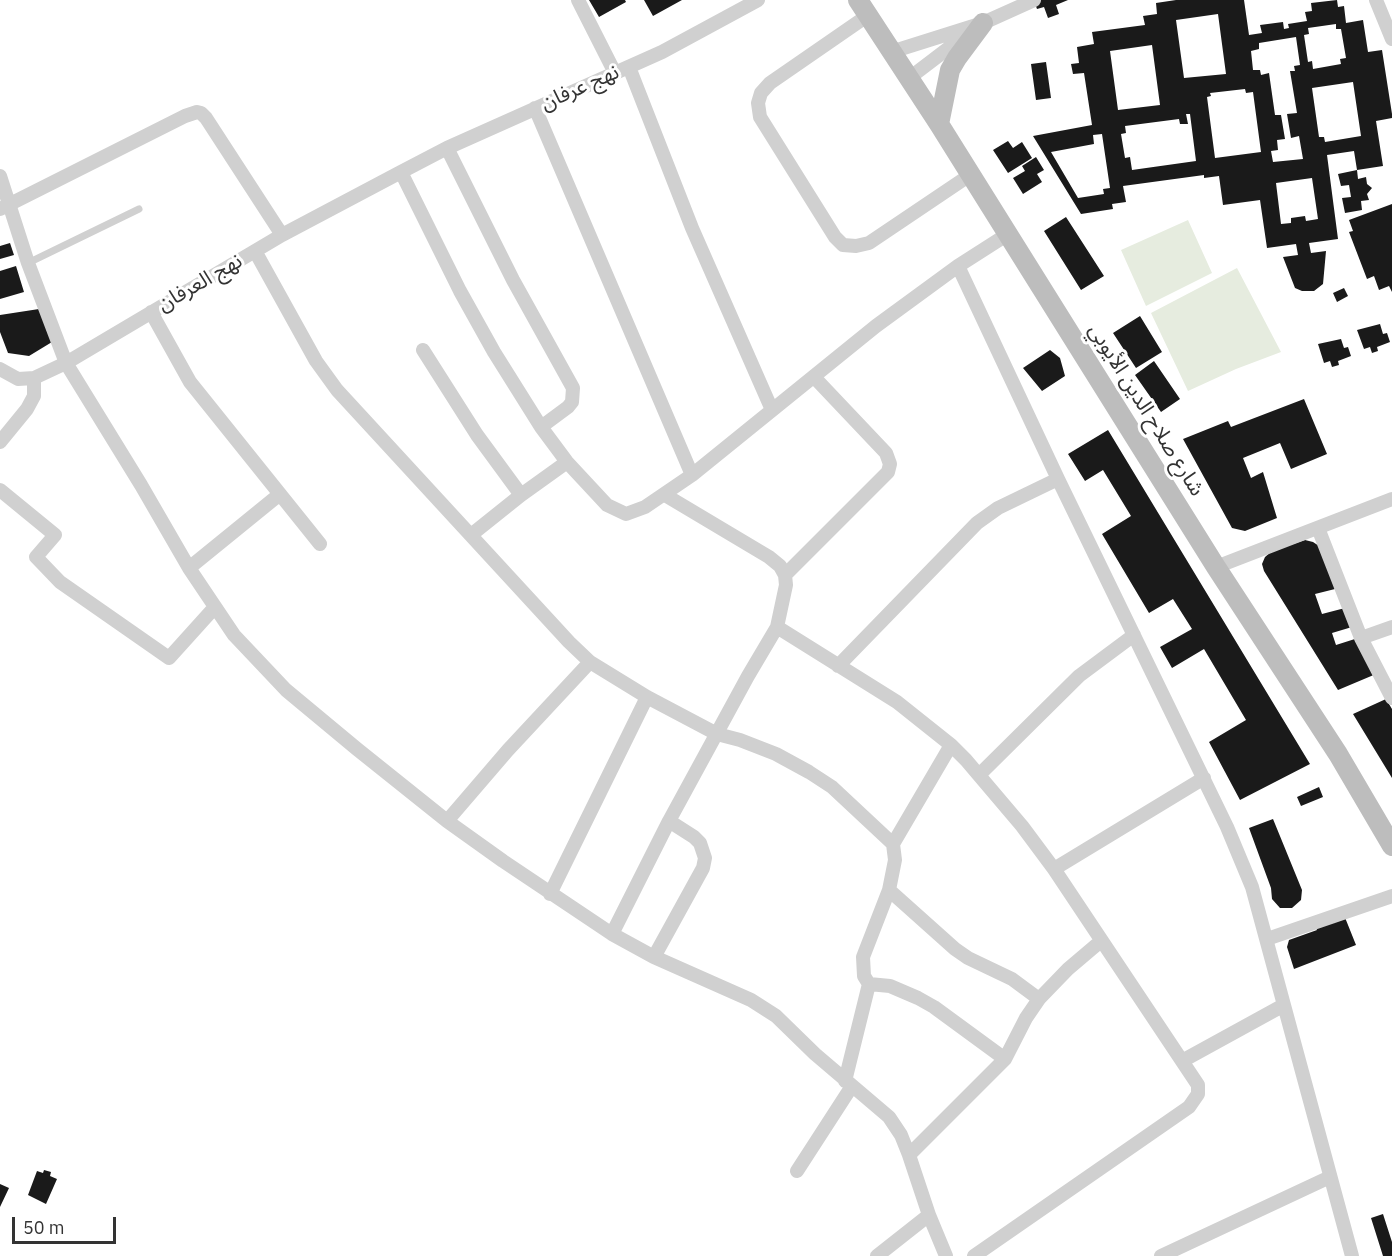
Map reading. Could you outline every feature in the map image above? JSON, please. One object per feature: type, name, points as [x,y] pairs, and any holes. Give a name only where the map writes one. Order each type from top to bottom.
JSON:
[{"type":"main road","name":"شارع صلاح الدين الأيوبي","points":[[862,8],[939,124],[1216,567],[1338,754],[1392,846]]},
{"type":"main road","points":[[939,124],[950,70],[983,23]]},
{"type":"street","points":[[578,0],[615,73]]},
{"type":"street","name":"نهج عرفان","points":[[401,172],[447,148],[629,67],[716,24],[758,0]]},
{"type":"street","points":[[891,52],[983,23],[1034,0]]},
{"type":"street","points":[[1376,0],[1392,39]]},
{"type":"street","points":[[862,8],[770,83],[761,93],[758,104],[760,117],[834,237],[843,245],[856,246],[869,243],[970,175]]},
{"type":"street","points":[[908,79],[983,23]]},
{"type":"street","points":[[629,67],[692,228],[772,410]]},
{"type":"street","points":[[536,108],[692,475]]},
{"type":"street","points":[[4,207],[196,112],[206,118],[282,235]]},
{"type":"street","points":[[447,148],[513,280],[573,388],[574,395],[568,407],[541,427]]},
{"type":"street","points":[[401,172],[460,291],[494,352],[541,427],[567,462],[607,505],[626,514],[635,512],[665,495],[876,326],[958,266],[1008,234]]},
{"type":"street","name":"نهج العرفان","points":[[34,378],[66,363],[282,235],[401,172]]},
{"type":"street","points":[[0,176],[4,207],[66,363],[189,568],[234,635],[286,690],[447,821],[550,894],[612,934],[654,957],[741,996],[776,1016],[889,1117],[901,1135],[946,1256]]},
{"type":"street","points":[[255,251],[316,361],[337,390],[549,621],[590,662],[647,697],[717,734],[776,754],[809,772],[832,787],[893,844]]},
{"type":"street","points":[[958,266],[1058,479],[1204,778],[1252,887],[1352,1256]]},
{"type":"street","points":[[151,312],[190,382],[320,544]]},
{"type":"street","points":[[423,350],[477,435],[521,495]]},
{"type":"street","points":[[0,369],[18,379],[34,378],[34,396],[27,409],[0,442]]},
{"type":"street","points":[[785,575],[888,472],[890,464],[886,453],[814,377]]},
{"type":"street","points":[[471,535],[567,462]]},
{"type":"street","points":[[838,666],[976,523],[998,508],[1058,479]]},
{"type":"street","points":[[0,490],[55,535],[36,557],[60,582],[169,658],[215,607]]},
{"type":"street","points":[[189,568],[280,494]]},
{"type":"street","points":[[612,934],[669,821],[777,627],[786,585],[785,575],[770,556],[665,495]]},
{"type":"street","points":[[1216,567],[1392,500]]},
{"type":"street","points":[[1318,528],[1362,638],[1392,698]]},
{"type":"street","points":[[777,627],[897,702],[951,746],[979,775],[1022,826],[1054,869],[1198,1085],[1198,1094],[1189,1107],[974,1256]]},
{"type":"street","points":[[1362,638],[1392,627]]},
{"type":"street","points":[[979,775],[1079,676],[1134,634]]},
{"type":"street","points":[[447,821],[515,742],[590,662]]},
{"type":"street","points":[[550,894],[647,697]]},
{"type":"street","points":[[797,1171],[849,1083],[869,984],[864,976],[863,957],[889,890],[895,860],[893,844],[951,746]]},
{"type":"street","points":[[1054,869],[1204,778]]},
{"type":"street","points":[[654,957],[703,868],[705,858],[700,843],[669,821]]},
{"type":"street","points":[[889,890],[955,949],[1012,980],[1039,999]]},
{"type":"street","points":[[1267,939],[1392,896]]},
{"type":"street","points":[[909,1155],[1005,1059],[1026,1018],[1039,999],[1068,969],[1101,941]]},
{"type":"street","points":[[869,984],[890,986],[918,998],[934,1007],[1005,1059]]},
{"type":"street","points":[[1182,1061],[1284,1005]]},
{"type":"street","points":[[1161,1256],[1330,1177]]},
{"type":"street","points":[[878,1256],[929,1215]]},
{"type":"lane","points":[[28,263],[139,209]]},
{"type":"shaded area","points":[[1188,220],[1212,273],[1146,306],[1121,250]]},
{"type":"shaded area","points":[[1237,268],[1281,352],[1188,391],[1151,313]]},
{"type":"building","points":[[589,0],[625,0],[626,2],[599,17]]},
{"type":"building","points":[[644,0],[682,0],[653,16]]},
{"type":"building","points":[[1068,0],[1056,5],[1059,14],[1048,18],[1044,7],[1037,9],[1034,1]]},
{"type":"building","points":[[1176,0],[1244,0],[1249,35],[1262,33],[1260,25],[1283,22],[1284,29],[1289,28],[1288,24],[1307,21],[1305,12],[1312,11],[1311,3],[1337,0],[1338,7],[1344,6],[1346,23],[1363,20],[1368,52],[1382,50],[1392,114],[1392,118],[1376,121],[1383,166],[1357,170],[1354,151],[1327,155],[1338,239],[1309,243],[1311,253],[1326,251],[1323,284],[1314,291],[1302,291],[1295,288],[1283,257],[1298,255],[1296,244],[1267,248],[1260,200],[1223,205],[1219,176],[1204,178],[1204,175],[1123,186],[1126,202],[1112,204],[1113,209],[1081,214],[1033,136],[1092,125],[1084,73],[1073,74],[1071,64],[1079,63],[1077,47],[1094,44],[1092,32],[1145,25],[1143,16],[1157,14],[1156,3]],"holes":[[[1218,14],[1226,74],[1184,78],[1176,20]],[[1336,24],[1336,29],[1341,29],[1346,58],[1340,59],[1341,64],[1313,69],[1312,61],[1308,62],[1304,35],[1309,34],[1308,28]],[[1296,37],[1300,65],[1294,66],[1295,71],[1290,71],[1297,113],[1287,114],[1291,138],[1299,136],[1303,159],[1273,162],[1271,151],[1278,150],[1277,140],[1285,139],[1281,115],[1275,115],[1269,73],[1261,75],[1260,70],[1253,70],[1251,51],[1259,49],[1259,43]],[[1152,45],[1160,105],[1118,110],[1110,51]],[[1353,82],[1361,136],[1325,142],[1324,137],[1319,137],[1312,88]],[[1245,89],[1246,93],[1253,92],[1261,152],[1215,158],[1207,97],[1211,96],[1210,93]],[[1186,114],[1190,114],[1196,161],[1132,170],[1130,157],[1125,158],[1121,134],[1126,133],[1125,126],[1179,119],[1180,124],[1188,124]],[[1102,134],[1110,188],[1103,189],[1104,194],[1078,198],[1051,152],[1094,144],[1093,135]],[[1312,178],[1318,219],[1306,221],[1305,216],[1291,218],[1291,223],[1281,224],[1276,183]]]},
{"type":"building","points":[[1046,62],[1051,98],[1036,100],[1031,64]]},
{"type":"building","points":[[1008,141],[1013,148],[1022,142],[1032,158],[1008,173],[993,150]]},
{"type":"building","points":[[1036,157],[1044,170],[1037,174],[1042,182],[1023,194],[1013,178],[1025,171],[1022,166]]},
{"type":"building","points":[[1357,170],[1358,179],[1366,177],[1367,184],[1372,188],[1367,194],[1369,200],[1361,201],[1362,210],[1345,213],[1342,198],[1351,197],[1349,185],[1341,186],[1338,174]]},
{"type":"building","points":[[1392,204],[1392,292],[1389,286],[1379,290],[1374,276],[1367,279],[1349,232],[1353,231],[1349,220]]},
{"type":"building","points":[[1066,217],[1104,276],[1081,290],[1044,231]]},
{"type":"building","points":[[10,243],[14,255],[0,259],[0,246]]},
{"type":"building","points":[[16,266],[24,292],[0,299],[0,271]]},
{"type":"building","points":[[1344,288],[1348,296],[1337,302],[1333,293]]},
{"type":"building","points":[[39,309],[52,342],[29,356],[8,353],[0,332],[0,315]]},
{"type":"building","points":[[1140,316],[1162,352],[1136,368],[1113,333]]},
{"type":"building","points":[[1380,324],[1383,334],[1387,333],[1390,342],[1377,347],[1378,351],[1372,353],[1370,347],[1364,349],[1357,330]]},
{"type":"building","points":[[1341,339],[1344,348],[1348,347],[1351,356],[1338,361],[1339,365],[1332,367],[1330,361],[1324,363],[1318,344]]},
{"type":"building","points":[[1050,350],[1060,358],[1065,376],[1042,391],[1023,368]]},
{"type":"building","points":[[1154,361],[1180,399],[1161,412],[1135,375]]},
{"type":"building","points":[[1304,399],[1327,454],[1291,469],[1280,443],[1243,458],[1251,478],[1263,472],[1277,518],[1245,531],[1232,528],[1183,439],[1228,421],[1231,427]]},
{"type":"building","points":[[1108,430],[1310,764],[1240,800],[1209,742],[1246,720],[1204,649],[1172,668],[1160,647],[1192,629],[1173,599],[1149,613],[1102,534],[1131,516],[1103,470],[1085,481],[1068,454]]},
{"type":"building","points":[[1305,540],[1319,546],[1335,589],[1315,594],[1322,614],[1345,608],[1352,627],[1332,633],[1336,645],[1358,638],[1376,674],[1338,690],[1264,571],[1262,564],[1265,557],[1272,551]]},
{"type":"building","points":[[1386,699],[1392,709],[1392,778],[1353,714]]},
{"type":"building","points":[[1319,787],[1323,797],[1301,806],[1297,797]]},
{"type":"building","points":[[1273,819],[1302,890],[1301,900],[1292,908],[1280,908],[1272,899],[1271,888],[1249,828]]},
{"type":"building","points":[[1344,915],[1356,945],[1294,969],[1287,947],[1289,940],[1317,930],[1315,926]]},
{"type":"building","points":[[44,1170],[51,1172],[50,1176],[57,1179],[46,1204],[28,1195],[37,1171],[43,1173]]},
{"type":"building","points":[[0,1184],[9,1188],[0,1207]]},
{"type":"building","points":[[1383,1214],[1392,1242],[1392,1256],[1383,1256],[1371,1218]]}]
